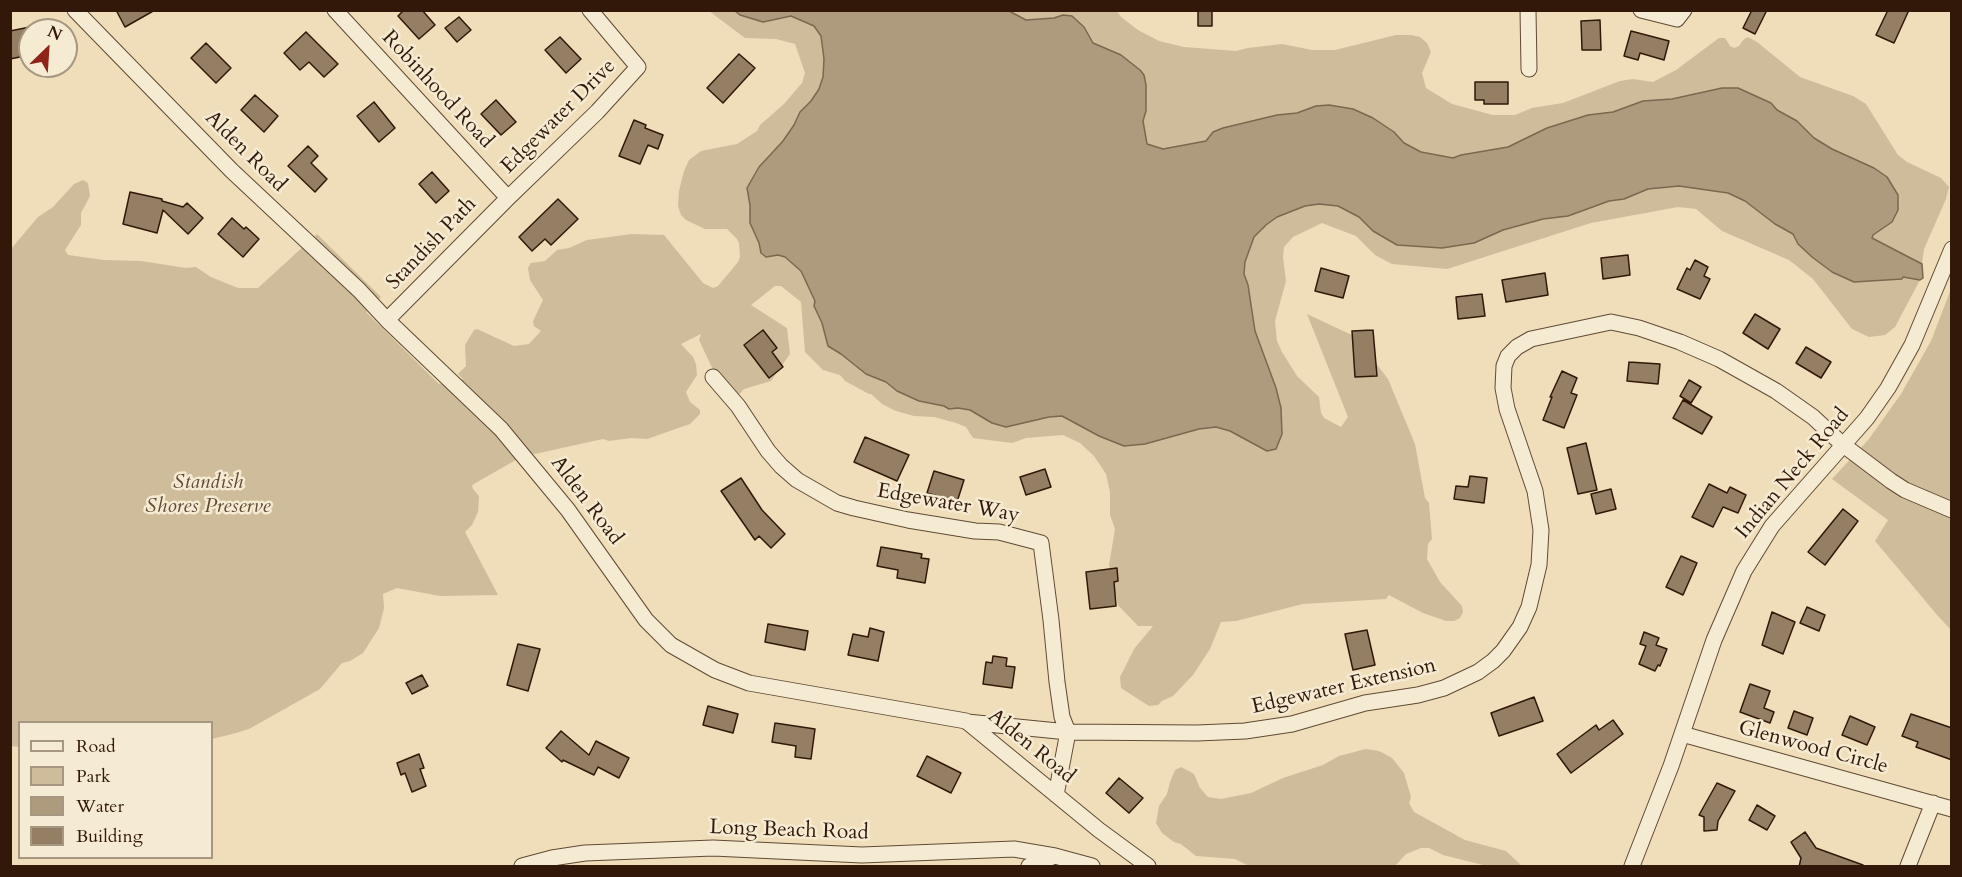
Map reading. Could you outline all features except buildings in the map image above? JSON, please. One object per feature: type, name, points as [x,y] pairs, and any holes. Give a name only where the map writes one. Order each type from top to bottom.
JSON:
[{"type":"street","name":"Alden Road","points":[[75,10],[232,171],[359,290],[515,444],[568,510],[646,620],[671,645],[715,670],[749,683],[966,721],[1148,867]]},
{"type":"street","name":"Robinhood Road","points":[[335,10],[508,198]]},
{"type":"street","name":"Edgewater Drive","points":[[508,198],[597,112],[638,67],[590,10]]},
{"type":"street","points":[[1528,10],[1529,69]]},
{"type":"street","points":[[1641,10],[1677,19],[1684,10]]},
{"type":"street","name":"Standish Path","points":[[387,320],[508,198]]},
{"type":"street","name":"Indian Neck Road","points":[[1632,867],[1645,837],[1714,640],[1750,560],[1772,526],[1878,403],[1898,373],[1952,249]]},
{"type":"street","name":"Edgewater Extension","points":[[966,721],[1068,732],[1197,733],[1245,730],[1292,724],[1365,703],[1418,695],[1444,688],[1478,672],[1493,661],[1512,639],[1529,607],[1536,586],[1541,548],[1539,512],[1535,491],[1507,409],[1503,377],[1508,356],[1517,347],[1531,339],[1605,323],[1621,323],[1680,342],[1750,376],[1801,408],[1842,444]]},
{"type":"street","name":"Edgewater Way","points":[[713,377],[738,406],[768,451],[781,466],[797,480],[837,502],[908,520],[975,531],[999,532],[1041,543],[1057,682],[1062,717],[1068,732]]},
{"type":"street","points":[[1842,444],[1898,485],[1952,510]]},
{"type":"street","points":[[1056,795],[1068,732]]},
{"type":"street","name":"Glenwood Circle","points":[[1682,734],[1952,808]]},
{"type":"street","points":[[1908,867],[1933,803]]},
{"type":"street","name":"Long Beach Road","points":[[522,867],[552,858],[593,852],[712,848],[862,855],[1014,849],[1055,856]]},
{"type":"street","points":[[1029,867],[1055,856],[1092,867]]},
{"type":"green space","name":"Standish Shores Preserve","points":[[709,11],[735,11],[740,15],[763,22],[791,16],[814,26],[821,36],[824,60],[823,77],[819,89],[800,112],[783,141],[759,167],[747,188],[750,223],[761,253],[766,257],[778,255],[785,257],[801,271],[815,301],[814,306],[822,323],[828,346],[866,374],[887,382],[897,391],[918,401],[949,409],[970,410],[992,423],[1062,416],[1099,436],[1216,427],[1230,431],[1267,451],[1281,408],[1255,331],[1248,285],[1244,274],[1245,262],[1254,237],[1266,225],[1277,217],[1305,206],[1319,204],[1338,206],[1359,217],[1373,231],[1474,243],[1503,230],[1543,219],[1568,216],[1609,201],[1624,199],[1648,189],[1679,186],[1728,193],[1745,201],[1775,224],[1793,234],[1798,244],[1854,282],[1902,279],[1902,277],[1920,280],[1895,327],[1885,335],[1869,337],[1852,329],[1813,279],[1789,260],[1722,231],[1696,209],[1678,207],[1591,223],[1447,269],[1392,264],[1375,255],[1356,236],[1322,223],[1293,237],[1284,247],[1286,281],[1275,321],[1277,341],[1297,376],[1319,397],[1324,418],[1341,427],[1348,417],[1307,314],[1356,337],[1388,379],[1415,444],[1425,498],[1429,503],[1432,539],[1428,544],[1427,559],[1440,582],[1462,606],[1463,612],[1460,618],[1446,621],[1423,613],[1389,595],[1386,599],[1303,604],[1236,621],[1221,622],[1210,649],[1193,675],[1173,696],[1158,705],[1149,706],[1121,688],[1120,677],[1134,649],[1153,626],[1138,626],[1118,605],[1109,565],[1115,529],[1110,515],[1110,492],[1106,474],[1094,456],[1080,443],[1063,435],[1026,438],[1012,443],[973,438],[966,427],[956,423],[934,417],[914,416],[882,404],[871,394],[845,381],[840,375],[823,370],[805,352],[801,302],[781,286],[775,286],[751,305],[787,328],[790,354],[771,381],[744,389],[735,399],[714,372],[699,340],[701,334],[681,344],[696,364],[697,375],[686,392],[690,402],[700,410],[700,414],[690,424],[647,439],[631,438],[609,441],[603,439],[521,457],[472,485],[479,496],[478,512],[472,525],[465,532],[498,595],[440,596],[397,588],[383,594],[384,608],[379,628],[363,653],[342,663],[320,689],[249,729],[213,739],[213,721],[18,721],[18,747],[11,746],[11,249],[38,217],[53,207],[74,184],[83,180],[88,183],[90,196],[81,213],[81,225],[65,250],[68,255],[104,260],[141,261],[186,268],[196,267],[211,277],[238,288],[258,288],[317,234],[381,297],[366,312],[439,384],[463,379],[458,374],[466,366],[465,345],[474,330],[477,329],[514,346],[529,344],[541,331],[534,326],[533,321],[543,300],[530,280],[528,268],[531,263],[545,261],[557,250],[569,248],[587,240],[632,234],[664,235],[703,283],[713,288],[718,286],[738,262],[739,243],[727,229],[705,229],[686,220],[681,215],[678,206],[679,191],[689,160],[701,151],[737,144],[757,131],[760,125],[784,104],[802,83],[805,73],[795,44],[776,39],[745,38]]},
{"type":"green space","points":[[1009,11],[1117,11],[1138,30],[1159,41],[1184,47],[1236,51],[1282,44],[1312,50],[1335,50],[1396,35],[1411,35],[1420,37],[1427,43],[1431,52],[1422,73],[1426,88],[1452,104],[1493,115],[1515,115],[1532,108],[1563,103],[1620,81],[1633,79],[1653,82],[1676,70],[1719,38],[1725,38],[1734,48],[1748,37],[1800,77],[1853,96],[1866,104],[1898,155],[1907,162],[1941,178],[1949,187],[1924,249],[1922,264],[1872,238],[1892,222],[1874,168],[1814,138],[1797,121],[1777,110],[1771,103],[1672,99],[1643,101],[1613,112],[1588,115],[1547,128],[1508,147],[1453,158],[1421,152],[1403,143],[1394,132],[1316,106],[1297,113],[1277,115],[1213,133],[1206,141],[1163,149],[1147,144],[1143,121],[1146,111],[1121,55],[1093,43],[1084,27],[1063,15],[1026,20]]},
{"type":"green space","points":[[1951,289],[1951,630],[1875,541],[1888,520],[1832,479],[1869,439],[1901,394],[1931,341]]},
{"type":"green space","points":[[1366,749],[1379,751],[1392,758],[1404,773],[1411,797],[1409,803],[1414,812],[1465,840],[1506,851],[1522,866],[1487,866],[1443,855],[1429,848],[1421,848],[1406,854],[1395,866],[1249,866],[1235,859],[1196,856],[1162,833],[1156,823],[1159,806],[1167,794],[1175,770],[1181,767],[1194,774],[1200,788],[1208,797],[1221,799],[1251,793],[1283,778],[1323,765],[1339,756]]},
{"type":"water","points":[[735,11],[1009,11],[1026,20],[1072,16],[1084,27],[1093,43],[1121,55],[1140,70],[1144,75],[1146,85],[1146,111],[1143,121],[1147,144],[1163,149],[1206,141],[1213,132],[1223,128],[1329,105],[1353,109],[1373,118],[1394,132],[1404,143],[1421,152],[1453,158],[1508,147],[1547,128],[1588,115],[1613,112],[1643,101],[1672,99],[1722,88],[1738,88],[1771,103],[1777,110],[1797,121],[1814,138],[1832,149],[1874,168],[1887,177],[1898,195],[1898,210],[1892,222],[1872,238],[1922,264],[1923,278],[1920,280],[1903,277],[1902,279],[1854,282],[1832,272],[1798,244],[1793,234],[1775,224],[1745,201],[1728,193],[1679,186],[1648,189],[1624,199],[1609,201],[1568,216],[1543,219],[1503,230],[1474,243],[1442,248],[1397,245],[1373,231],[1359,217],[1338,206],[1319,204],[1305,206],[1277,217],[1266,225],[1254,237],[1245,262],[1244,274],[1248,285],[1255,331],[1281,408],[1282,434],[1276,449],[1267,451],[1230,431],[1216,427],[1199,429],[1145,444],[1124,446],[1099,436],[1062,416],[1006,427],[992,423],[970,410],[949,409],[919,401],[897,391],[886,382],[866,374],[828,346],[822,323],[814,306],[815,301],[801,271],[785,257],[778,255],[766,257],[761,253],[750,223],[747,188],[759,167],[783,141],[800,112],[819,89],[823,77],[824,59],[821,36],[814,26],[791,16],[763,22],[740,15]]}]
